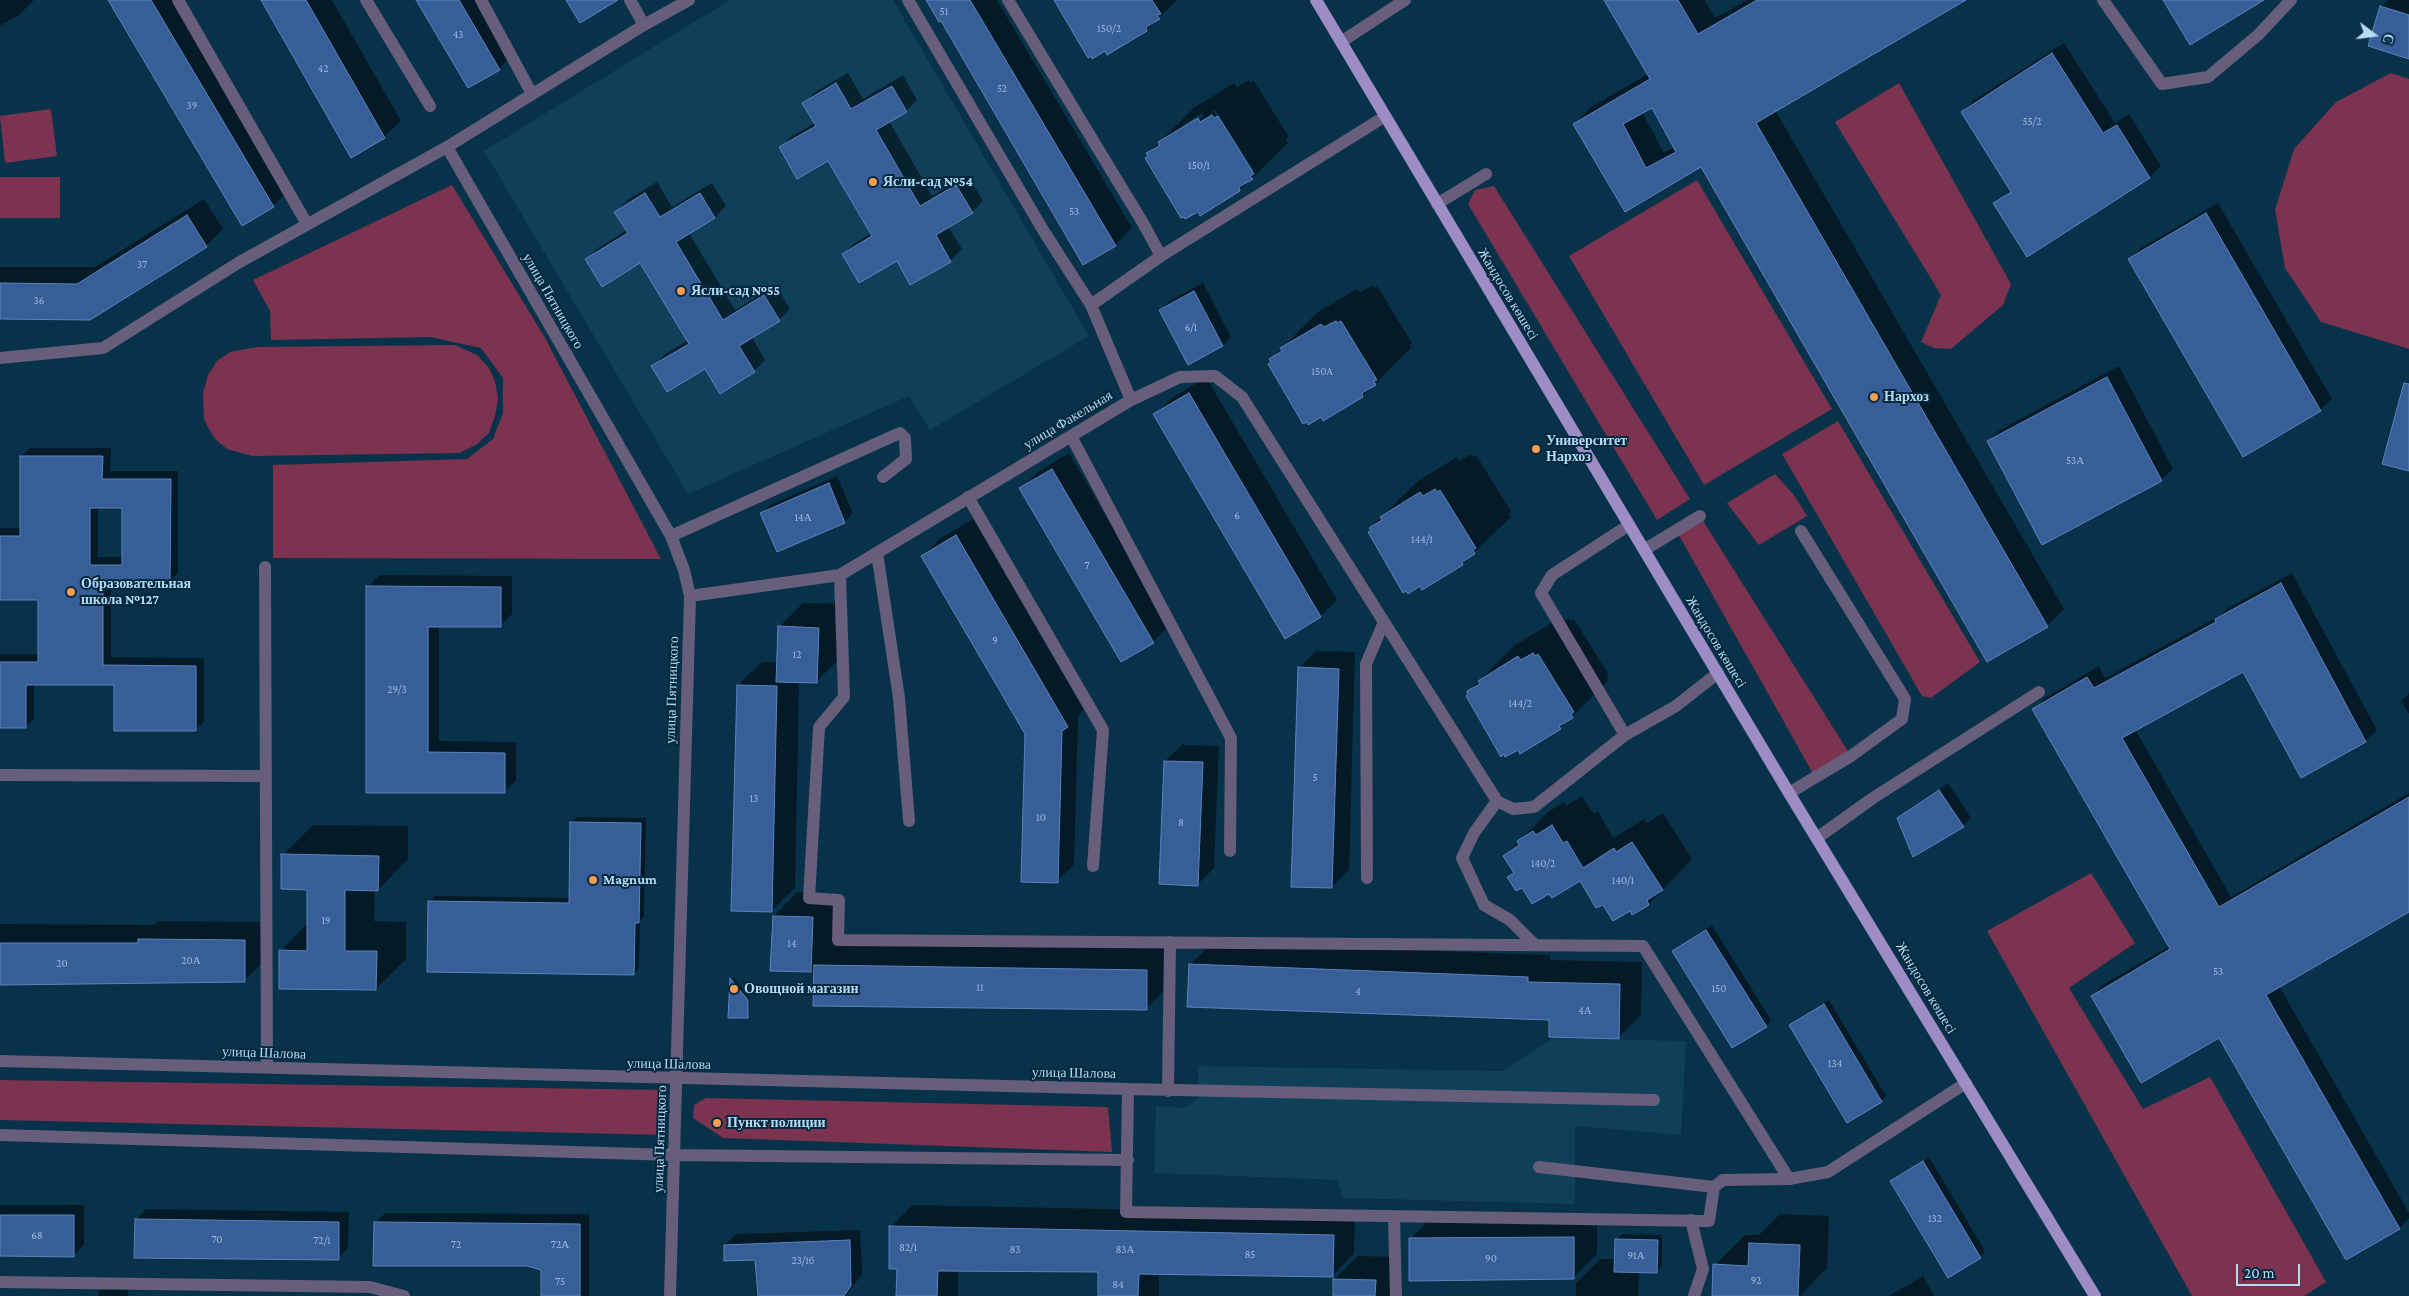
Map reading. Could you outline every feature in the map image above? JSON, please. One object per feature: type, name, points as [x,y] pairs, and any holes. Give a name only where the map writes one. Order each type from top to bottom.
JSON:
[{"type":"main road","name":"Жандосов көшесі","points":[[1316,0],[1384,117],[1789,793],[2095,1296]]},
{"type":"street","points":[[178,0],[307,224]]},
{"type":"street","points":[[366,0],[430,106]]},
{"type":"street","points":[[481,0],[532,94]]},
{"type":"street","points":[[630,0],[644,25]]},
{"type":"street","points":[[0,358],[103,348],[238,263],[447,146],[644,25],[689,0]]},
{"type":"street","name":"улица Факельная","points":[[690,596],[840,575],[1131,400],[1091,305],[1043,230],[908,0]]},
{"type":"street","points":[[1008,0],[1161,256]]},
{"type":"street","points":[[1341,42],[1404,0]]},
{"type":"street","points":[[2103,0],[2162,84],[2208,77],[2258,35],[2291,0]]},
{"type":"street","points":[[1091,305],[1161,256],[1384,117]]},
{"type":"street","name":"улица Пятницкого","points":[[447,146],[671,536],[684,570],[690,596],[670,1296]]},
{"type":"street","points":[[1437,204],[1486,174]]},
{"type":"street","points":[[1131,400],[1180,377],[1215,376],[1242,397],[1498,801],[1513,809],[1534,807],[1625,735],[1676,706],[1718,673]]},
{"type":"street","points":[[671,536],[900,433],[905,438],[906,459],[883,477]]},
{"type":"street","points":[[1071,436],[1231,738],[1230,851]]},
{"type":"street","points":[[968,497],[1103,730],[1093,866]]},
{"type":"street","points":[[1644,550],[1700,516]]},
{"type":"street","points":[[1625,735],[1541,593],[1552,575],[1629,525]]},
{"type":"street","points":[[1789,793],[1851,756],[1902,719],[1905,699],[1800,531]]},
{"type":"street","points":[[877,553],[899,698],[909,821]]},
{"type":"street","points":[[265,566],[267,1068]]},
{"type":"street","points":[[840,575],[844,698],[819,727],[809,898],[839,900],[838,940],[1643,946],[1789,1179]]},
{"type":"street","points":[[1367,878],[1366,664],[1384,622]]},
{"type":"street","points":[[1817,838],[1873,798],[2039,692]]},
{"type":"street","points":[[0,775],[266,776]]},
{"type":"street","points":[[1498,801],[1474,833],[1462,858],[1484,905],[1510,920],[1535,945]]},
{"type":"street","points":[[1168,1090],[1170,942]]},
{"type":"street","name":"улица Шалова","points":[[0,1061],[1128,1089],[1126,1212],[1394,1217]]},
{"type":"street","points":[[1539,1167],[1714,1186],[1723,1180],[1789,1179],[1828,1172],[1966,1083]]},
{"type":"street","points":[[1128,1089],[1654,1100]]},
{"type":"street","points":[[0,1135],[674,1155],[1128,1160]]},
{"type":"street","points":[[1396,1296],[1394,1217],[1709,1221],[1714,1186]]},
{"type":"street","points":[[1691,1220],[1703,1269],[1694,1296]]},
{"type":"street","points":[[0,1282],[133,1290],[250,1291],[370,1287],[404,1296]]},
{"type":"shaded area","points":[[730,0],[893,0],[1089,336],[930,430],[909,396],[688,494],[484,151]]},
{"type":"shaded area","points":[[2391,73],[2409,79],[2409,349],[2321,322],[2285,268],[2275,210],[2294,149],[2336,102]]},
{"type":"shaded area","points":[[1899,83],[2011,284],[2003,305],[1951,349],[1934,348],[1921,342],[1941,295],[1835,122]]},
{"type":"shaded area","points":[[51,109],[57,156],[5,163],[0,116]]},
{"type":"shaded area","points":[[0,177],[60,177],[60,218],[0,218]]},
{"type":"shaded area","points":[[1697,180],[1832,409],[1704,485],[1569,256]]},
{"type":"shaded area","points":[[452,185],[544,336],[661,559],[273,558],[273,465],[467,459],[493,439],[503,413],[503,378],[481,348],[430,337],[271,340],[270,311],[253,280]]},
{"type":"shaded area","points":[[1494,186],[1690,499],[1657,520],[1468,204],[1475,190]]},
{"type":"shaded area","points":[[455,345],[477,355],[489,368],[495,381],[498,399],[489,433],[476,445],[459,453],[252,456],[227,449],[215,439],[204,420],[203,393],[208,375],[217,361],[230,352],[257,347]]},
{"type":"shaded area","points":[[1838,421],[1980,662],[1931,698],[1922,696],[1782,454]]},
{"type":"shaded area","points":[[1775,474],[1794,495],[1807,516],[1759,545],[1727,503]]},
{"type":"shaded area","points":[[1700,516],[1851,756],[1815,777],[1676,530]]},
{"type":"shaded area","points":[[2091,873],[2135,943],[2069,988],[2143,1109],[2210,1077],[2326,1282],[2304,1296],[2192,1296],[1987,931]]},
{"type":"shaded area","points":[[1553,1038],[1686,1041],[1681,1135],[1575,1126],[1575,1204],[1343,1198],[1338,1180],[1154,1173],[1156,1106],[1185,1108],[1199,1098],[1198,1066],[1503,1071]]},
{"type":"shaded area","points":[[0,1080],[666,1090],[666,1135],[0,1120]]},
{"type":"shaded area","points":[[706,1098],[1108,1107],[1112,1152],[723,1138],[693,1118],[694,1105]]},
{"type":"building","points":[[108,0],[151,0],[274,207],[242,226]]},
{"type":"building","points":[[261,0],[306,0],[385,138],[351,158]]},
{"type":"building","points":[[416,0],[459,0],[500,70],[468,88]]},
{"type":"building","points":[[566,0],[618,0],[580,23]]},
{"type":"building","points":[[926,0],[970,0],[1116,246],[1083,265],[941,21],[939,22]]},
{"type":"building","points":[[1054,0],[1152,0],[1161,14],[1157,15],[1160,19],[1146,27],[1147,31],[1107,55],[1105,51],[1092,59],[1091,56],[1088,58]]},
{"type":"building","name":"Нархоз","points":[[1604,0],[1678,0],[1698,34],[1757,0],[1966,0],[1756,123],[2048,627],[1987,662],[1701,167],[1625,212],[1573,124],[1650,79]],"holes":[[[1652,108],[1676,152],[1646,168],[1623,124]]]},
{"type":"building","points":[[2163,0],[2264,0],[2190,45]]},
{"type":"building","points":[[2380,6],[2409,15],[2409,59],[2368,46]]},
{"type":"building","points":[[2052,53],[2103,133],[2117,125],[2150,178],[2027,257],[1993,203],[2011,192],[1961,112]]},
{"type":"building","name":"Ясли-сад №54","points":[[836,83],[851,109],[892,86],[907,112],[876,130],[920,206],[956,185],[973,213],[936,235],[951,262],[910,285],[897,261],[859,283],[842,254],[872,236],[828,161],[797,179],[779,147],[816,126],[802,103]]},
{"type":"building","points":[[1212,115],[1214,118],[1218,116],[1254,174],[1250,176],[1253,179],[1239,187],[1240,191],[1200,216],[1198,212],[1185,219],[1184,217],[1181,218],[1145,158],[1148,156],[1146,153],[1159,146],[1158,142],[1198,118],[1200,122]]},
{"type":"building","name":"Ясли-сад №55","points":[[645,193],[660,217],[700,193],[715,218],[676,242],[723,320],[764,295],[780,321],[739,346],[755,372],[720,394],[705,369],[667,392],[651,366],[689,344],[640,263],[602,287],[585,259],[628,233],[614,212]]},
{"type":"building","points":[[2206,213],[2321,411],[2243,457],[2128,259]]},
{"type":"building","points":[[187,215],[207,247],[90,320],[0,319],[0,283],[77,284]]},
{"type":"building","points":[[1194,291],[1223,346],[1188,365],[1159,310]]},
{"type":"building","points":[[1336,321],[1337,323],[1341,321],[1377,380],[1374,381],[1376,385],[1362,393],[1363,397],[1323,421],[1321,417],[1308,425],[1307,422],[1303,424],[1268,364],[1271,362],[1269,359],[1282,351],[1280,348],[1321,324],[1324,327]]},
{"type":"building","points":[[2107,377],[2162,481],[2042,545],[1987,441]]},
{"type":"building","points":[[2404,383],[2409,384],[2409,471],[2382,464]]},
{"type":"building","points":[[1189,393],[1321,617],[1285,639],[1153,414]]},
{"type":"building","name":"Образовательная школа №127","points":[[20,456],[103,456],[102,479],[171,479],[170,583],[103,583],[103,665],[196,666],[196,731],[114,731],[114,685],[26,685],[26,728],[0,728],[0,662],[38,662],[38,600],[0,600],[0,536],[20,536]],"holes":[[[90,508],[122,508],[122,565],[90,565]]]},
{"type":"building","points":[[1052,469],[1154,643],[1121,662],[1019,488]]},
{"type":"building","points":[[829,483],[845,523],[777,552],[760,513]]},
{"type":"building","points":[[1435,489],[1437,492],[1440,490],[1476,548],[1473,550],[1475,554],[1462,562],[1463,565],[1422,590],[1420,586],[1408,594],[1406,591],[1403,593],[1368,532],[1371,531],[1369,528],[1382,520],[1380,517],[1420,492],[1423,496]]},
{"type":"building","points":[[956,535],[1068,727],[1062,731],[1058,883],[1021,882],[1025,734],[921,556]]},
{"type":"building","points":[[2281,583],[2366,742],[2301,778],[2243,672],[2122,738],[2219,907],[2409,797],[2409,912],[2266,995],[2400,1229],[2346,1260],[2219,1038],[2141,1083],[2091,996],[2170,949],[2032,709],[2087,677],[2094,688],[2216,622],[2215,619]]},
{"type":"building","points":[[366,586],[501,587],[501,627],[428,627],[428,752],[505,753],[505,793],[366,793]]},
{"type":"building","points":[[778,626],[819,628],[817,683],[776,682]]},
{"type":"building","points":[[1533,653],[1535,656],[1538,654],[1574,712],[1571,714],[1573,718],[1559,726],[1561,729],[1520,754],[1518,750],[1505,757],[1504,754],[1501,757],[1466,696],[1468,694],[1467,691],[1480,684],[1478,681],[1518,656],[1521,660]]},
{"type":"building","points":[[1298,667],[1339,669],[1332,888],[1291,887]]},
{"type":"building","points":[[737,685],[777,686],[772,912],[731,911]]},
{"type":"building","points":[[1164,761],[1203,762],[1198,886],[1159,884]]},
{"type":"building","points":[[1939,790],[1964,827],[1913,857],[1897,818]]},
{"type":"building","points":[[570,822],[641,823],[639,923],[635,923],[634,975],[427,972],[428,901],[569,903]]},
{"type":"building","points":[[1552,825],[1563,843],[1567,841],[1583,868],[1614,848],[1616,852],[1632,842],[1663,890],[1647,900],[1649,905],[1632,915],[1630,911],[1613,921],[1603,905],[1596,908],[1580,881],[1552,898],[1549,894],[1532,904],[1522,888],[1516,891],[1507,877],[1514,873],[1503,856],[1519,845],[1517,841],[1533,831],[1536,835]]},
{"type":"building","points":[[281,854],[379,856],[378,891],[345,890],[345,951],[377,951],[376,990],[279,989],[279,950],[307,951],[307,890],[281,889]]},
{"type":"building","points":[[773,916],[813,917],[811,972],[770,971]]},
{"type":"building","points":[[1706,930],[1767,1027],[1732,1048],[1672,951]]},
{"type":"building","points":[[138,939],[245,940],[245,982],[0,985],[0,943],[138,943]]},
{"type":"building","points":[[1189,964],[1528,977],[1528,982],[1620,984],[1619,1039],[1549,1037],[1549,1020],[1187,1007]]},
{"type":"building","points":[[814,965],[1147,970],[1147,1010],[813,1006]]},
{"type":"building","name":"Овощной магазин","points":[[730,978],[748,1000],[748,1018],[728,1018]]},
{"type":"building","points":[[1824,1004],[1882,1102],[1847,1123],[1789,1025]]},
{"type":"building","points":[[1923,1161],[1981,1258],[1948,1278],[1890,1181]]},
{"type":"building","points":[[0,1215],[74,1215],[74,1257],[0,1256]]},
{"type":"building","points":[[135,1219],[339,1222],[339,1260],[134,1258]]},
{"type":"building","points":[[374,1222],[580,1224],[580,1296],[541,1296],[541,1270],[527,1266],[373,1266]]},
{"type":"building","points":[[889,1226],[1334,1235],[1333,1277],[1139,1274],[1138,1296],[1098,1296],[1098,1272],[938,1271],[937,1296],[896,1296],[897,1269],[889,1269]]},
{"type":"building","points":[[1574,1237],[1574,1279],[1409,1281],[1409,1238]]},
{"type":"building","points":[[1615,1239],[1658,1240],[1657,1273],[1614,1272]]},
{"type":"building","points":[[850,1240],[851,1286],[844,1296],[758,1296],[755,1260],[724,1261],[724,1245]]},
{"type":"building","points":[[1749,1243],[1800,1245],[1798,1296],[1712,1296],[1713,1264],[1748,1266]]},
{"type":"building","points":[[1333,1279],[1376,1280],[1375,1296],[1333,1296]]},
{"type":"place","name":"Ясли-сад №54","points":[[873,182]]},
{"type":"place","name":"Ясли-сад №55","points":[[681,291]]},
{"type":"place","name":"Нархоз","points":[[1874,397]]},
{"type":"place","name":"Университет Нархоз","points":[[1536,449]]},
{"type":"place","name":"Образовательная школа №127","points":[[71,592]]},
{"type":"place","name":"Magnum","points":[[593,880]]},
{"type":"place","name":"Овощной магазин","points":[[734,989]]},
{"type":"place","name":"Пункт полиции","points":[[717,1123]]}]
